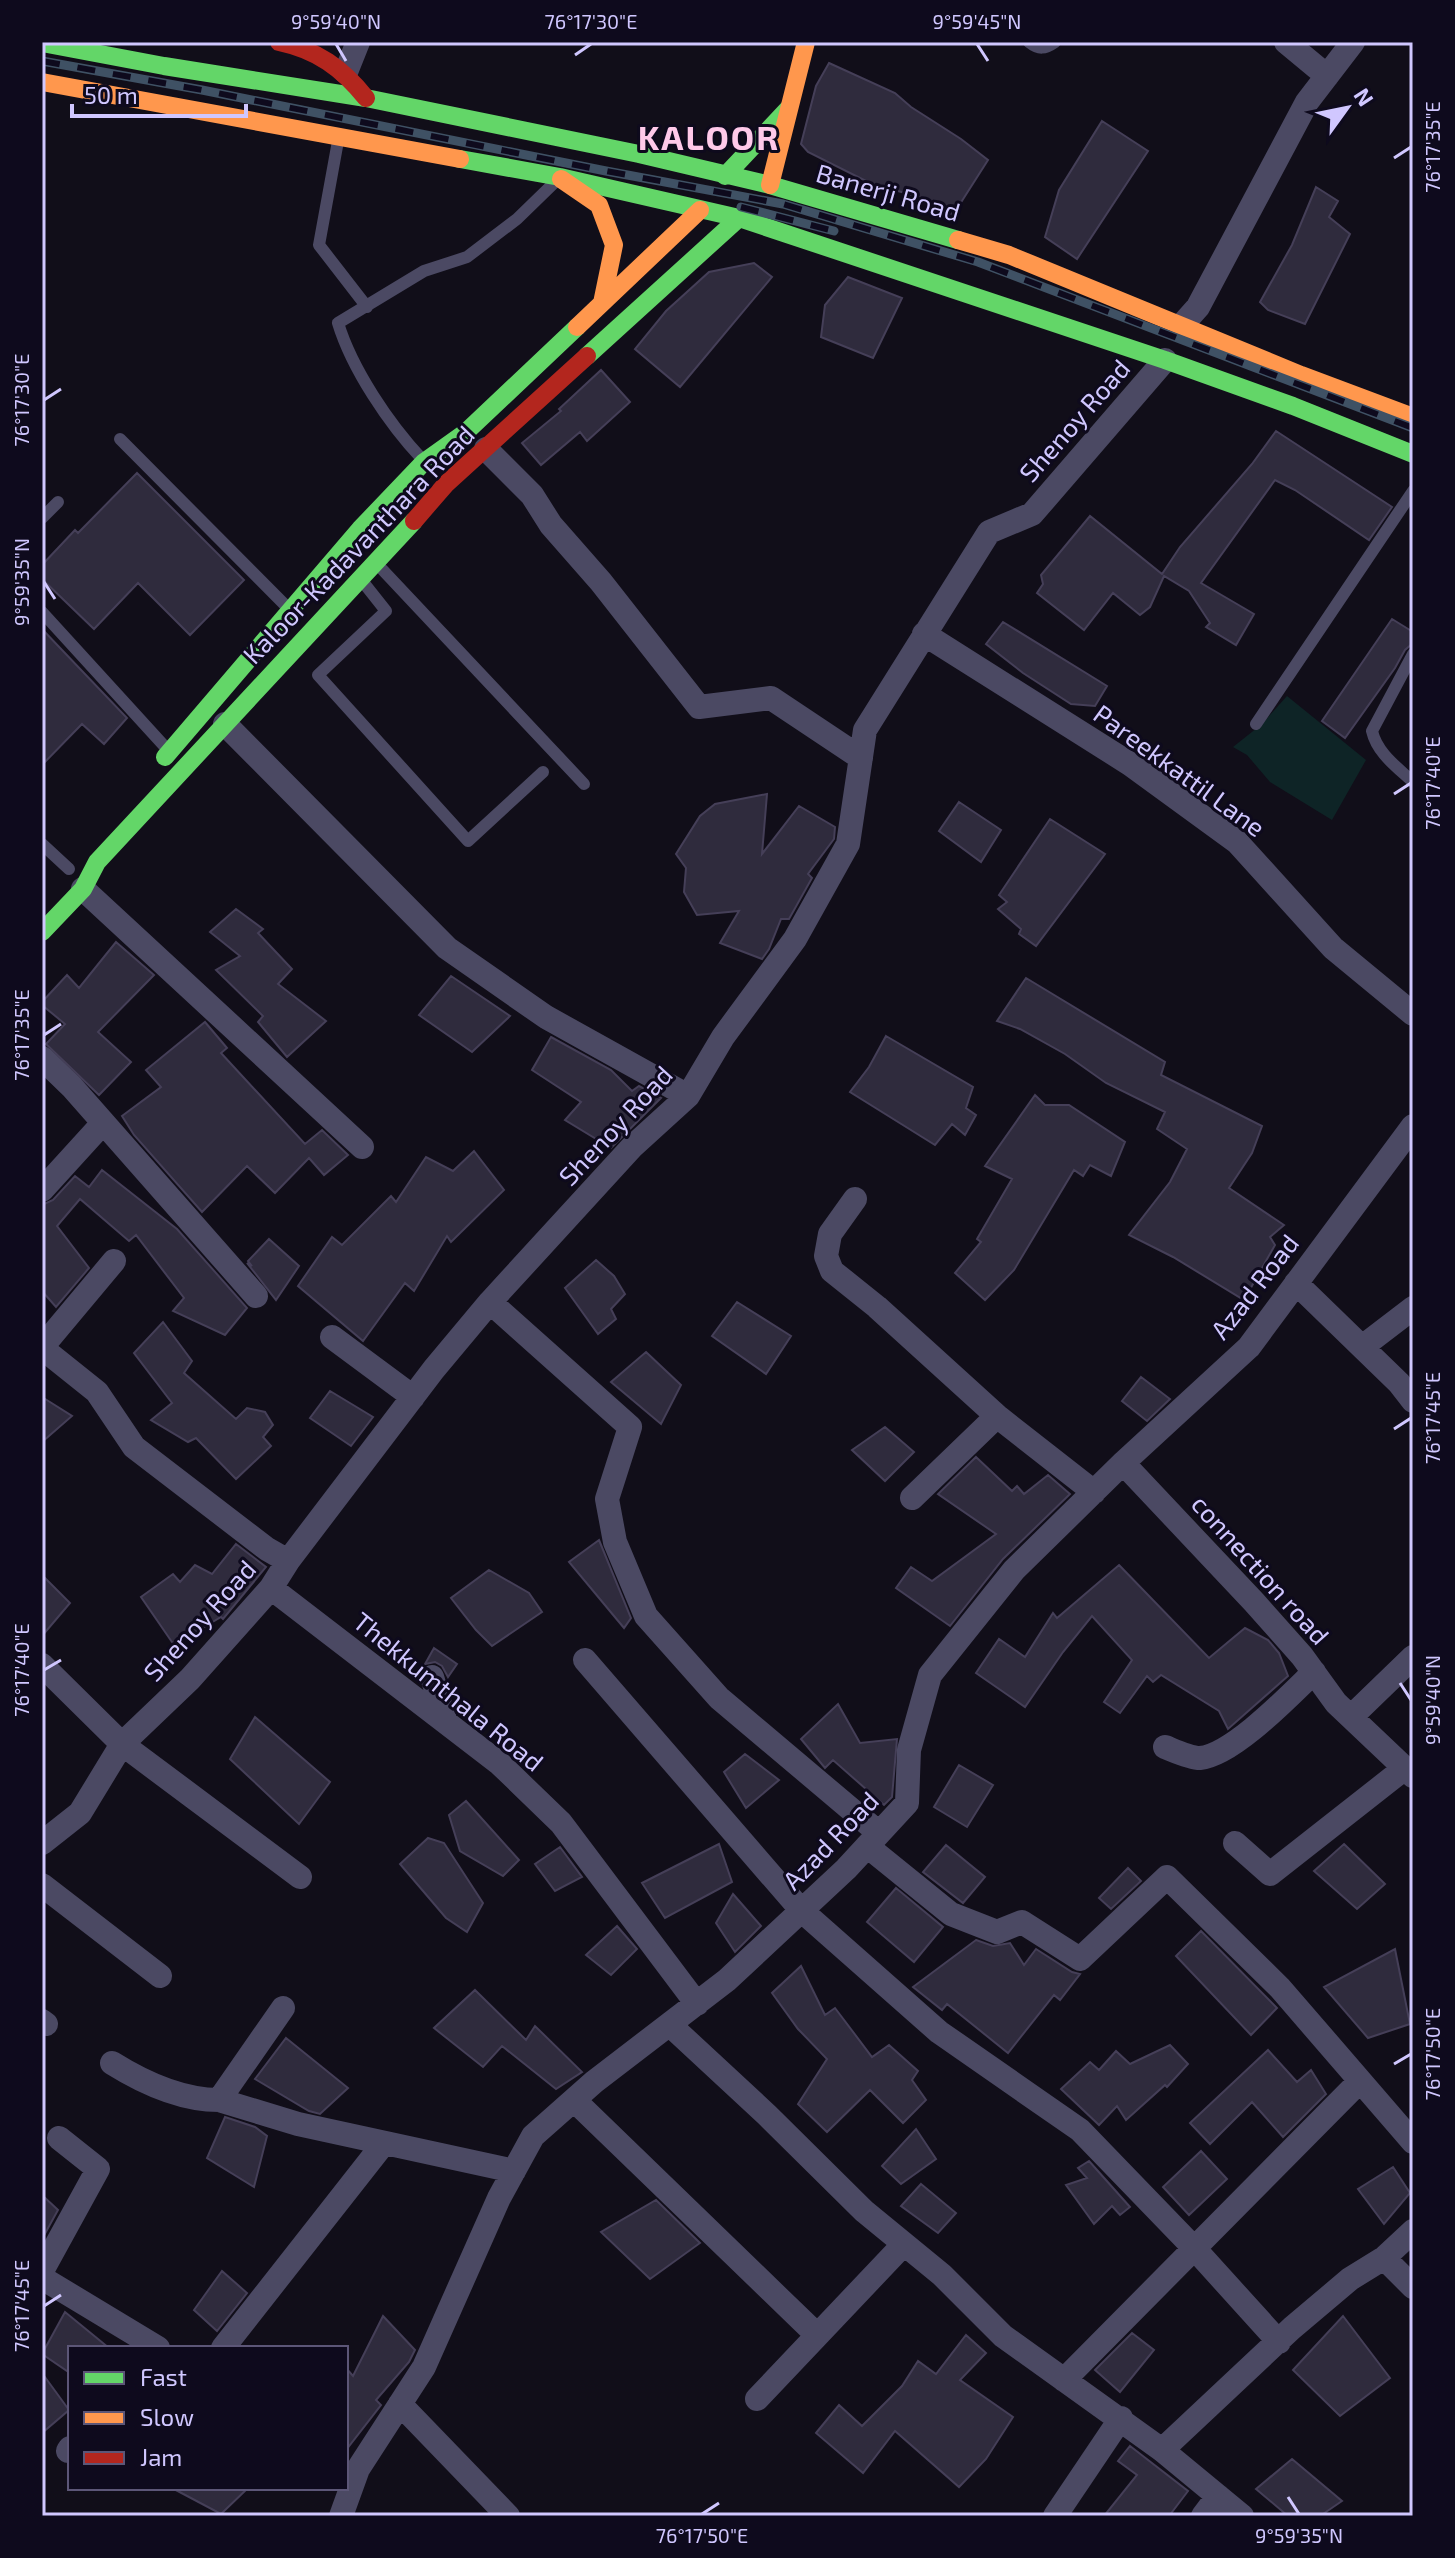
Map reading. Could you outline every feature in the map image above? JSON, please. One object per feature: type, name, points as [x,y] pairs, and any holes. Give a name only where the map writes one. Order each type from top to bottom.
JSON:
[{"type":"main road","points":[[279,42],[302,46],[346,72],[366,98]]},
{"type":"main road","points":[[755,202],[789,108],[806,42]]},
{"type":"main road","name":"Banerji Road","points":[[42,43],[162,85],[339,138],[560,177],[713,193],[755,202],[898,246],[1173,343],[1207,336],[1413,417]]},
{"type":"main road","name":"Banerji Road","points":[[42,82],[162,85],[366,98],[639,154],[713,193],[755,202],[898,246],[1009,255],[1173,343],[1193,370],[1413,454]]},
{"type":"main road","name":"Kaloor-Kadavanthara Road","points":[[149,775],[354,537],[424,462],[466,432],[602,303],[713,193],[789,108]]},
{"type":"main road","points":[[560,177],[599,205],[614,245],[602,303]]},
{"type":"main road","name":"Kaloor-Kadavanthara Road","points":[[42,932],[83,889],[97,862],[369,572],[446,484],[755,202]]},
{"type":"main road","points":[[1193,370],[1207,336]]},
{"type":"main road","points":[[466,432],[486,449]]},
{"type":"main road","points":[[64,874],[108,822]]},
{"type":"street","points":[[346,72],[358,42]]},
{"type":"street","points":[[1286,42],[1327,76]]},
{"type":"street","name":"Shenoy Road","points":[[42,1843],[80,1813],[122,1744],[190,1679],[271,1588],[288,1561],[413,1397],[490,1302],[632,1147],[688,1096],[723,1037],[795,939],[848,844],[865,730],[924,634],[989,532],[1032,514],[1173,343],[1198,307],[1307,102],[1353,42]]},
{"type":"street","points":[[486,449],[532,495],[551,525],[601,582],[699,707],[771,698],[861,758]]},
{"type":"street","points":[[354,537],[369,572]]},
{"type":"street","name":"Pareekkattil Lane","points":[[924,634],[1130,764],[1237,842],[1333,948],[1413,1014]]},
{"type":"street","points":[[225,724],[447,948],[546,1017],[688,1096]]},
{"type":"street","points":[[83,889],[362,1147]]},
{"type":"street","points":[[42,1058],[72,1087],[256,1296]]},
{"type":"street","points":[[42,1190],[103,1123]]},
{"type":"street","name":"Azad Road","points":[[352,2466],[424,2367],[499,2198],[533,2136],[727,1980],[802,1911],[907,1803],[909,1750],[930,1675],[1014,1570],[1123,1463],[1249,1347],[1413,1126]]},
{"type":"street","points":[[855,1199],[830,1234],[826,1256],[832,1271],[877,1307],[997,1416],[1094,1492]]},
{"type":"street","points":[[114,1261],[42,1347],[97,1392],[134,1447],[267,1549],[288,1561]]},
{"type":"street","points":[[1296,1283],[1413,1401]]},
{"type":"street","points":[[490,1302],[630,1427],[607,1499],[615,1542],[646,1616],[719,1698],[951,1914],[997,1932],[1022,1922],[1080,1959],[1167,1877],[1280,1988],[1413,2142]]},
{"type":"street","points":[[1362,1347],[1413,1308]]},
{"type":"street","points":[[332,1337],[413,1397]]},
{"type":"street","points":[[912,1498],[997,1416]]},
{"type":"street","name":"connection road","points":[[1123,1463],[1254,1602],[1314,1672],[1336,1703],[1409,1772]]},
{"type":"street","name":"Thekkumthala Road","points":[[271,1588],[500,1764],[561,1823],[697,2004]]},
{"type":"street","points":[[1352,1716],[1413,1657]]},
{"type":"street","points":[[585,1660],[802,1911],[939,2032],[1080,2130],[1279,2342]]},
{"type":"street","points":[[42,1665],[122,1744],[300,1877]]},
{"type":"street","points":[[1165,1747],[1198,1758],[1218,1753],[1269,1716],[1314,1672]]},
{"type":"street","points":[[432,1677],[445,1720]]},
{"type":"street","points":[[1235,1843],[1270,1874],[1409,1772]]},
{"type":"street","points":[[42,1885],[160,1976]]},
{"type":"street","points":[[219,2100],[283,2008]]},
{"type":"street","points":[[670,2025],[864,2211],[942,2275],[1003,2336],[1121,2418],[1242,2516]]},
{"type":"street","points":[[112,2063],[135,2078],[194,2100],[219,2100],[298,2124],[514,2171]]},
{"type":"street","points":[[1064,2380],[1360,2081]]},
{"type":"street","points":[[574,2100],[817,2335]]},
{"type":"street","points":[[59,2138],[98,2169],[45,2284],[148,2346]]},
{"type":"street","points":[[225,2346],[384,2143]]},
{"type":"street","points":[[1162,2450],[1350,2279],[1384,2258],[1413,2231]]},
{"type":"street","points":[[757,2399],[903,2245]]},
{"type":"street","points":[[1384,2258],[1413,2287]]},
{"type":"street","points":[[400,2404],[508,2516]]},
{"type":"street","points":[[1055,2516],[1121,2418]]},
{"type":"street","name":"Azad Road","points":[[341,2516],[347,2490]]},
{"type":"street","points":[[1203,2516],[1218,2496]]},
{"type":"lane","points":[[1029,42],[1046,48],[1055,42]]},
{"type":"lane","points":[[339,138],[319,245],[367,307]]},
{"type":"lane","points":[[446,484],[424,462],[374,397],[343,342],[338,323],[424,271],[467,257],[517,219],[560,177]]},
{"type":"lane","points":[[120,439],[290,611]]},
{"type":"lane","points":[[1256,724],[1413,491]]},
{"type":"lane","points":[[42,518],[58,502]]},
{"type":"lane","points":[[369,572],[386,611],[318,675],[468,841],[543,772]]},
{"type":"lane","points":[[369,572],[584,784]]},
{"type":"lane","points":[[42,612],[170,751]]},
{"type":"lane","points":[[1413,654],[1372,731],[1383,754],[1413,782]]},
{"type":"lane","points":[[42,844],[64,874]]},
{"type":"green space","points":[[1287,696],[1366,760],[1332,820],[1270,782],[1247,755],[1233,747],[1262,724]]},
{"type":"building","points":[[829,63],[895,93],[988,160],[953,215],[919,197],[870,183],[808,152],[801,144],[816,86]]},
{"type":"building","points":[[1102,121],[1148,151],[1077,259],[1045,237],[1059,190]]},
{"type":"building","points":[[1316,187],[1338,201],[1329,217],[1350,234],[1305,324],[1268,310],[1260,302],[1292,245]]},
{"type":"building","points":[[754,263],[772,277],[680,387],[635,349],[666,311],[709,272]]},
{"type":"building","points":[[848,277],[902,298],[873,358],[821,337],[825,305]]},
{"type":"building","points":[[601,370],[630,402],[587,441],[580,432],[541,465],[522,443],[561,411],[559,409]]},
{"type":"building","points":[[1276,431],[1392,507],[1369,540],[1275,480],[1201,583],[1254,614],[1236,645],[1206,627],[1210,623],[1189,591],[1164,576],[1150,607],[1140,615],[1113,593],[1084,630],[1037,593],[1043,584],[1041,575],[1090,516],[1162,574],[1180,547],[1252,464]]},
{"type":"building","points":[[137,473],[244,580],[190,635],[138,583],[94,629],[42,579],[42,565]]},
{"type":"building","points":[[1392,619],[1413,632],[1413,643],[1405,650],[1345,738],[1322,721]]},
{"type":"building","points":[[1003,622],[1107,686],[1095,706],[1071,704],[986,644]]},
{"type":"building","points":[[42,629],[127,718],[104,744],[82,724],[42,765]]},
{"type":"building","points":[[767,794],[762,854],[799,806],[835,827],[834,839],[808,874],[812,878],[789,919],[781,919],[762,959],[720,943],[739,911],[697,915],[684,892],[686,868],[676,854],[700,816],[715,804]]},
{"type":"building","points":[[959,802],[1001,830],[981,862],[939,831]]},
{"type":"building","points":[[1050,819],[1105,854],[1036,946],[1019,934],[1021,929],[998,909],[1007,902],[999,895]]},
{"type":"building","points":[[236,909],[263,929],[258,933],[292,969],[278,984],[326,1021],[287,1057],[258,1022],[263,1016],[216,970],[240,956],[210,932]]},
{"type":"building","points":[[116,942],[154,975],[98,1032],[131,1062],[99,1095],[46,1044],[65,1024],[42,1002],[67,975],[79,988]]},
{"type":"building","points":[[451,976],[510,1016],[472,1052],[419,1015]]},
{"type":"building","points":[[1026,978],[1165,1062],[1161,1075],[1262,1126],[1252,1153],[1229,1188],[1284,1225],[1270,1237],[1275,1245],[1244,1300],[1173,1257],[1129,1235],[1170,1182],[1187,1149],[1157,1129],[1165,1112],[1106,1083],[1065,1054],[1020,1029],[997,1021]]},
{"type":"building","points":[[205,1022],[227,1048],[221,1053],[305,1144],[322,1130],[348,1155],[324,1175],[309,1158],[275,1193],[247,1166],[202,1212],[134,1135],[122,1116],[161,1087],[146,1070]]},
{"type":"building","points":[[886,1036],[973,1087],[966,1108],[976,1115],[965,1135],[952,1124],[935,1145],[850,1092],[869,1067]]},
{"type":"building","points":[[551,1037],[611,1070],[632,1091],[639,1086],[661,1098],[611,1148],[565,1120],[581,1102],[532,1070]]},
{"type":"building","points":[[1035,1095],[1045,1105],[1069,1105],[1125,1142],[1111,1176],[1090,1165],[1083,1176],[1074,1170],[1014,1270],[985,1300],[955,1273],[981,1242],[977,1239],[1012,1179],[985,1166]]},
{"type":"building","points":[[474,1151],[504,1190],[451,1242],[447,1236],[414,1291],[405,1283],[363,1341],[298,1286],[332,1237],[342,1245],[391,1196],[396,1202],[426,1157],[453,1171]]},
{"type":"building","points":[[102,1170],[177,1229],[247,1308],[225,1335],[173,1311],[184,1298],[136,1235],[129,1241],[80,1199],[57,1226],[89,1268],[56,1307],[42,1291],[42,1205],[53,1200],[75,1176],[89,1187]]},
{"type":"building","points":[[269,1239],[299,1266],[276,1300],[247,1263],[252,1266],[248,1261]]},
{"type":"building","points":[[596,1260],[614,1276],[625,1294],[611,1309],[616,1319],[598,1334],[565,1288]]},
{"type":"building","points":[[737,1302],[791,1336],[766,1374],[712,1336]]},
{"type":"building","points":[[163,1322],[192,1361],[184,1373],[236,1419],[247,1408],[265,1412],[273,1425],[263,1437],[271,1446],[236,1479],[196,1438],[188,1442],[151,1420],[172,1403],[134,1353]]},
{"type":"building","points":[[646,1352],[681,1385],[661,1424],[611,1382]]},
{"type":"building","points":[[1141,1377],[1170,1399],[1147,1421],[1122,1401]]},
{"type":"building","points":[[330,1391],[373,1417],[351,1446],[310,1418]]},
{"type":"building","points":[[42,1397],[72,1416],[42,1442]]},
{"type":"building","points":[[885,1427],[914,1452],[885,1481],[852,1450]]},
{"type":"building","points":[[976,1457],[1012,1491],[1017,1486],[1024,1494],[1048,1475],[1070,1494],[1003,1559],[950,1626],[896,1588],[911,1567],[932,1581],[996,1534],[938,1494]]},
{"type":"building","points":[[599,1540],[631,1618],[624,1628],[569,1562]]},
{"type":"building","points":[[236,1544],[266,1567],[223,1619],[221,1617],[174,1645],[141,1597],[173,1574],[180,1582],[195,1565],[212,1574]]},
{"type":"building","points":[[1119,1565],[1209,1658],[1245,1628],[1268,1640],[1279,1653],[1288,1676],[1228,1729],[1219,1711],[1161,1675],[1153,1682],[1147,1676],[1120,1713],[1104,1702],[1132,1660],[1092,1616],[1025,1707],[976,1673],[999,1639],[1025,1657],[1053,1613],[1057,1618]]},
{"type":"building","points":[[489,1570],[529,1593],[542,1612],[492,1646],[451,1598]]},
{"type":"building","points":[[42,1575],[70,1603],[42,1636]]},
{"type":"building","points":[[434,1648],[457,1664],[448,1677],[442,1666],[435,1662],[425,1664]]},
{"type":"building","points":[[838,1704],[860,1743],[897,1739],[892,1797],[884,1805],[833,1760],[825,1768],[801,1739]]},
{"type":"building","points":[[255,1717],[330,1782],[299,1824],[230,1759]]},
{"type":"building","points":[[745,1754],[779,1780],[746,1808],[724,1772]]},
{"type":"building","points":[[959,1765],[993,1785],[967,1827],[934,1807]]},
{"type":"building","points":[[466,1801],[519,1860],[503,1876],[460,1851],[449,1815]]},
{"type":"building","points":[[428,1838],[444,1843],[483,1903],[467,1932],[446,1918],[400,1864]]},
{"type":"building","points":[[719,1844],[732,1882],[665,1918],[642,1883]]},
{"type":"building","points":[[1344,1844],[1385,1884],[1357,1909],[1314,1871]]},
{"type":"building","points":[[946,1845],[985,1877],[963,1903],[923,1872]]},
{"type":"building","points":[[560,1847],[582,1877],[555,1891],[535,1864]]},
{"type":"building","points":[[1128,1868],[1141,1881],[1111,1909],[1099,1898]]},
{"type":"building","points":[[896,1888],[943,1927],[914,1962],[867,1922]]},
{"type":"building","points":[[733,1894],[761,1926],[735,1952],[716,1923]]},
{"type":"building","points":[[617,1926],[637,1949],[611,1975],[586,1955]]},
{"type":"building","points":[[1201,1931],[1277,2008],[1251,2035],[1176,1956]]},
{"type":"building","points":[[976,1940],[993,1946],[1010,1943],[1024,1965],[1036,1949],[1080,1974],[1060,2000],[1054,1995],[1008,2053],[947,2004],[942,2010],[913,1987]]},
{"type":"building","points":[[1395,1949],[1410,2024],[1368,2038],[1324,1987]]},
{"type":"building","points":[[801,1966],[825,2015],[835,2008],[872,2057],[889,2045],[918,2071],[912,2080],[926,2100],[903,2123],[870,2090],[827,2132],[798,2104],[827,2059],[798,2029],[772,1993]]},
{"type":"building","points":[[475,1990],[526,2040],[535,2026],[582,2072],[556,2089],[502,2046],[483,2067],[434,2028]]},
{"type":"building","points":[[286,2038],[348,2088],[320,2114],[309,2111],[255,2079]]},
{"type":"building","points":[[1170,2045],[1188,2064],[1167,2087],[1165,2085],[1126,2120],[1117,2106],[1099,2125],[1061,2089],[1090,2062],[1099,2070],[1116,2051],[1130,2064]]},
{"type":"building","points":[[1268,2050],[1297,2082],[1311,2070],[1326,2094],[1283,2137],[1252,2102],[1210,2144],[1190,2123]]},
{"type":"building","points":[[225,2117],[255,2127],[267,2136],[254,2187],[207,2158]]},
{"type":"building","points":[[916,2129],[936,2159],[901,2184],[882,2166]]},
{"type":"building","points":[[1201,2151],[1227,2179],[1189,2215],[1163,2187]]},
{"type":"building","points":[[1089,2161],[1130,2207],[1120,2215],[1112,2206],[1094,2224],[1066,2185],[1087,2178],[1078,2168]]},
{"type":"building","points":[[1393,2167],[1410,2193],[1384,2224],[1358,2189]]},
{"type":"building","points":[[921,2184],[956,2213],[938,2233],[901,2206]]},
{"type":"building","points":[[42,2195],[58,2210],[42,2239]]},
{"type":"building","points":[[656,2200],[700,2243],[650,2279],[601,2232]]},
{"type":"building","points":[[222,2271],[247,2293],[217,2331],[194,2310]]},
{"type":"building","points":[[65,2312],[107,2346],[68,2346],[68,2372],[42,2354]]},
{"type":"building","points":[[383,2316],[415,2350],[409,2362],[376,2400],[381,2405],[348,2447],[348,2370],[353,2376]]},
{"type":"building","points":[[1343,2316],[1390,2378],[1340,2416],[1293,2370]]},
{"type":"building","points":[[1132,2333],[1154,2350],[1120,2392],[1095,2370]]},
{"type":"building","points":[[966,2335],[986,2353],[960,2380],[1013,2417],[986,2459],[959,2487],[895,2431],[863,2473],[816,2433],[839,2405],[862,2426],[902,2386],[918,2361],[936,2374]]},
{"type":"building","points":[[42,2373],[68,2411],[42,2433]]},
{"type":"building","points":[[1130,2446],[1188,2491],[1169,2516],[1104,2516],[1137,2475],[1118,2461]]},
{"type":"building","points":[[1292,2459],[1342,2501],[1320,2516],[1288,2516],[1256,2489]]},
{"type":"building","points":[[176,2490],[246,2490],[221,2514]]},
{"type":"railway","points":[[42,61],[783,204],[978,262],[1413,428]]},
{"type":"railway","points":[[741,207],[834,231]]},
{"type":"traffic: fast","points":[[42,43],[366,98],[639,154],[770,185],[958,240]]},
{"type":"traffic: fast","points":[[725,176],[788,109]]},
{"type":"traffic: fast","points":[[460,159],[560,177],[739,218],[1165,360],[1413,454]]},
{"type":"traffic: fast","points":[[587,356],[739,218]]},
{"type":"traffic: fast","points":[[165,757],[360,529],[424,462],[466,432],[577,327]]},
{"type":"traffic: fast","points":[[42,932],[83,889],[97,862],[414,521]]},
{"type":"traffic: slow","points":[[770,185],[806,42]]},
{"type":"traffic: slow","points":[[42,82],[460,159]]},
{"type":"traffic: slow","points":[[561,179],[599,205],[614,245],[602,303]]},
{"type":"traffic: slow","points":[[577,327],[700,210]]},
{"type":"traffic: slow","points":[[958,240],[1009,255],[1301,375],[1413,417]]},
{"type":"traffic: jam","points":[[279,42],[293,45],[328,62],[366,98]]},
{"type":"traffic: jam","points":[[414,521],[446,484],[587,356]]},
{"type":"district","name":"KALOOR","points":[[709,138]]}]
